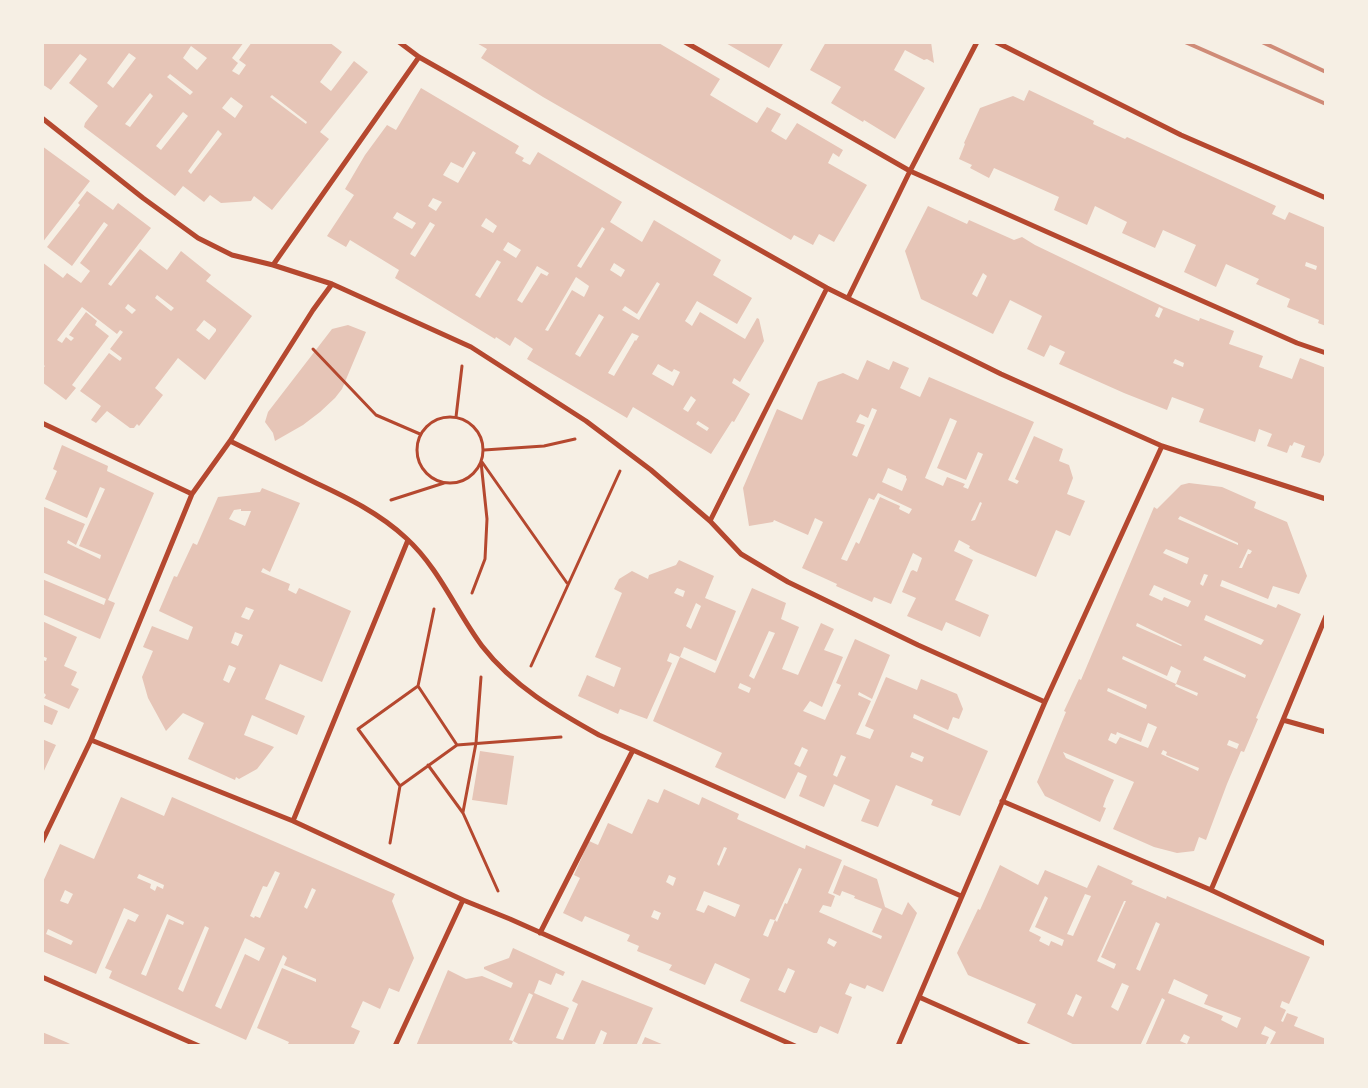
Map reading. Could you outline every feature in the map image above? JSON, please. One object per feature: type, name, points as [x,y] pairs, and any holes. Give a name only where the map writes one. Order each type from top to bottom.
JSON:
[{"type":"street","points":[[399,42],[419,57],[828,288],[1001,374],[1162,446],[1326,499]]},
{"type":"street","points":[[685,42],[910,171],[1297,343],[1326,353]]},
{"type":"street","points":[[848,298],[976,42]]},
{"type":"street","points":[[996,42],[1181,135],[1326,198]]},
{"type":"street","points":[[272,265],[419,57]]},
{"type":"street","points":[[42,118],[143,198],[198,238],[232,255],[272,265],[332,284],[472,347],[586,421],[651,470],[710,521],[741,554],[788,582],[918,646],[1045,702]]},
{"type":"street","points":[[42,842],[91,740],[192,494],[230,441],[313,310],[332,284]]},
{"type":"street","points":[[710,521],[828,288]]},
{"type":"street","points":[[42,423],[192,494]]},
{"type":"street","points":[[230,441],[367,508],[390,523],[408,540],[440,579],[463,618],[483,647],[501,668],[521,687],[584,727],[961,896]]},
{"type":"street","points":[[898,1046],[1045,702],[1162,446]]},
{"type":"street","points":[[293,821],[408,540]]},
{"type":"street","points":[[1211,890],[1326,616]]},
{"type":"street","points":[[1283,720],[1326,732]]},
{"type":"street","points":[[91,740],[293,821],[463,900],[510,919],[795,1046]]},
{"type":"street","points":[[540,933],[633,750]]},
{"type":"street","points":[[1002,801],[1211,890],[1326,944]]},
{"type":"street","points":[[395,1046],[463,900]]},
{"type":"street","points":[[42,977],[199,1046]]},
{"type":"street","points":[[919,998],[1029,1046]]},
{"type":"path","points":[[298,334],[376,415],[420,434]]},
{"type":"path","points":[[456,417],[462,363],[471,368]]},
{"type":"path","points":[[456,417],[467,421],[476,428],[484,450],[476,472],[467,479],[456,483],[445,483],[434,480],[419,465],[416,455],[417,444],[420,434],[426,426],[435,420],[456,417]]},
{"type":"path","points":[[484,450],[544,446],[580,437],[574,432]]},
{"type":"path","points":[[481,461],[567,583]]},
{"type":"path","points":[[463,618],[485,559],[487,519],[481,461]]},
{"type":"path","points":[[521,687],[620,470],[613,465]]},
{"type":"path","points":[[367,508],[445,483]]},
{"type":"path","points":[[400,786],[358,730],[418,686],[440,579]]},
{"type":"path","points":[[463,813],[476,742],[483,647]]},
{"type":"path","points":[[418,686],[457,745]]},
{"type":"path","points":[[386,864],[400,786],[428,765],[457,745],[476,742],[562,737]]},
{"type":"path","points":[[428,765],[463,813],[510,919]]},
{"type":"building","points":[[42,42],[244,42],[232,58],[238,63],[232,71],[239,75],[246,65],[239,60],[252,42],[329,42],[342,52],[320,82],[331,91],[354,61],[368,72],[320,132],[329,139],[272,210],[254,196],[251,201],[221,203],[210,195],[204,202],[183,186],[175,196],[84,127],[98,106],[69,83],[87,59],[80,54],[51,90],[42,84]],"holes":[[[191,46],[207,58],[197,70],[183,58]],[[129,53],[136,58],[113,88],[107,83]],[[170,74],[193,92],[190,95],[167,77]],[[150,93],[153,96],[130,127],[125,124]],[[272,95],[307,122],[306,124],[270,97]],[[231,97],[243,106],[235,118],[222,108]],[[183,112],[188,116],[161,150],[156,146]],[[218,130],[222,134],[191,174],[188,171]]]},
{"type":"building","points":[[475,42],[657,42],[720,79],[710,95],[757,123],[767,107],[781,114],[771,131],[786,140],[797,123],[843,150],[839,157],[833,153],[828,163],[867,185],[834,242],[819,234],[813,245],[794,235],[791,240],[543,97],[481,58],[487,49]]},
{"type":"building","points":[[724,42],[784,42],[769,68]]},
{"type":"building","points":[[826,42],[931,42],[934,63],[905,50],[894,70],[925,88],[895,139],[831,103],[841,87],[810,70]]},
{"type":"building","points":[[421,88],[519,146],[515,153],[524,158],[522,161],[530,165],[538,152],[622,202],[610,222],[642,242],[654,220],[721,260],[713,275],[752,298],[737,324],[697,301],[685,321],[692,326],[700,312],[745,339],[757,318],[759,319],[764,341],[740,382],[734,378],[732,383],[750,394],[734,422],[732,421],[711,454],[633,407],[627,418],[527,359],[533,349],[515,337],[510,346],[496,337],[495,339],[395,278],[399,270],[350,240],[346,247],[327,236],[354,195],[345,189],[365,155],[387,125],[396,130]],"holes":[[[473,151],[476,153],[458,183],[443,175],[451,162],[463,168]],[[433,198],[442,202],[436,211],[428,206]],[[397,212],[416,223],[412,229],[393,218]],[[486,218],[497,226],[493,233],[481,226]],[[430,222],[435,225],[415,257],[410,254]],[[602,227],[605,229],[581,268],[577,266]],[[508,242],[521,250],[516,258],[503,250]],[[497,260],[501,262],[480,298],[475,295]],[[614,263],[625,270],[621,277],[610,270]],[[537,266],[549,273],[547,276],[541,273],[522,303],[517,300]],[[576,277],[589,286],[584,297],[572,290],[548,331],[545,330]],[[657,282],[660,284],[639,320],[622,310],[625,306],[637,314]],[[599,314],[604,317],[580,357],[575,354]],[[632,333],[639,336],[614,376],[608,373]],[[658,364],[672,372],[674,369],[680,372],[673,386],[652,374]],[[691,396],[696,400],[688,412],[683,409]],[[698,421],[709,428],[707,431],[696,424]]]},
{"type":"building","points":[[1029,90],[1094,121],[1093,124],[1125,139],[1127,137],[1276,206],[1272,214],[1285,220],[1289,212],[1326,228],[1326,326],[1318,323],[1319,320],[1287,307],[1290,299],[1256,284],[1259,279],[1226,264],[1216,287],[1184,272],[1196,245],[1163,230],[1155,248],[1122,233],[1127,222],[1095,206],[1087,225],[1054,210],[1059,197],[994,168],[989,178],[970,168],[972,165],[959,159],[980,108],[1013,96],[1024,101]],"holes":[[[1306,262],[1317,266],[1316,270],[1305,266]]]},
{"type":"building","points":[[42,146],[90,181],[42,243]]},
{"type":"building","points":[[87,191],[113,210],[118,203],[151,228],[108,284],[111,286],[140,249],[167,270],[181,251],[211,275],[206,281],[252,316],[205,380],[178,358],[155,388],[163,395],[139,426],[137,424],[134,428],[130,428],[107,411],[96,423],[91,420],[101,406],[80,391],[109,353],[120,361],[122,358],[110,349],[123,332],[120,330],[117,334],[82,307],[57,340],[62,343],[66,337],[71,341],[74,338],[69,335],[86,312],[97,321],[95,325],[109,336],[72,385],[76,388],[66,400],[42,382],[42,369],[45,366],[42,364],[42,262],[63,278],[67,273],[81,283],[90,271],[80,263],[108,225],[104,222],[72,266],[47,247],[80,205],[78,203]],"holes":[[[157,295],[174,308],[171,311],[155,298]],[[128,304],[136,310],[132,314],[125,308]],[[204,320],[216,329],[209,340],[196,330]]]},
{"type":"building","points":[[928,206],[967,224],[969,220],[1014,240],[1022,237],[1164,307],[1199,321],[1200,318],[1234,331],[1229,344],[1263,356],[1259,367],[1292,379],[1300,358],[1326,368],[1326,456],[1324,455],[1320,463],[1301,457],[1305,446],[1294,442],[1292,446],[1290,445],[1287,453],[1267,446],[1272,434],[1259,429],[1255,442],[1199,422],[1204,409],[1172,397],[1167,410],[1124,393],[1059,364],[1065,352],[1050,345],[1044,357],[1027,349],[1042,316],[1010,300],[993,334],[921,299],[905,251]],"holes":[[[983,273],[987,276],[977,297],[972,294]],[[1159,307],[1163,309],[1159,318],[1155,316]],[[1175,359],[1184,363],[1183,367],[1173,363]]]},
{"type":"building","points":[[348,325],[366,332],[342,389],[320,412],[303,425],[275,441],[273,433],[265,422],[268,412],[332,329]]},
{"type":"building","points":[[867,360],[889,370],[893,361],[909,368],[900,388],[920,397],[929,377],[1034,422],[1008,480],[1017,484],[1019,481],[1015,479],[1034,436],[1063,449],[1059,461],[1069,465],[1073,478],[1067,494],[1085,501],[1070,536],[1056,530],[1036,577],[976,552],[959,540],[954,551],[973,560],[955,600],[989,615],[980,637],[946,622],[942,631],[907,616],[916,598],[902,592],[911,571],[917,572],[922,558],[913,553],[891,604],[874,597],[872,602],[802,568],[823,522],[815,518],[808,535],[774,520],[773,522],[749,526],[743,488],[777,409],[802,420],[818,382],[843,373],[858,380]],"holes":[[[872,408],[877,410],[857,457],[852,455],[865,425],[856,422],[860,414],[868,418]],[[950,418],[957,421],[937,468],[966,480],[978,452],[983,454],[968,489],[963,487],[965,484],[947,477],[943,486],[925,478]],[[888,468],[906,476],[907,479],[902,491],[882,482]],[[878,493],[912,509],[909,514],[899,509],[900,506],[880,497],[859,544],[856,542],[847,561],[841,559],[869,498],[874,500]],[[980,502],[982,503],[975,520],[971,521]]]},
{"type":"building","points":[[62,445],[108,466],[107,471],[154,493],[108,600],[115,603],[100,639],[42,614],[42,579],[104,605],[106,599],[42,572],[42,506],[85,524],[76,545],[68,540],[67,543],[100,559],[101,555],[79,546],[105,489],[100,487],[87,518],[45,499],[57,471],[53,469]]},
{"type":"building","points":[[1189,483],[1222,487],[1256,502],[1254,508],[1287,522],[1307,576],[1299,594],[1273,586],[1268,599],[1222,580],[1220,586],[1276,608],[1278,604],[1301,614],[1256,718],[1258,719],[1244,752],[1241,751],[1227,784],[1206,840],[1199,837],[1194,851],[1177,853],[1154,847],[1113,829],[1134,782],[1063,752],[1066,758],[1114,780],[1103,807],[1106,808],[1100,822],[1045,796],[1037,782],[1066,712],[1064,711],[1079,679],[1081,680],[1154,507],[1157,509],[1181,485]],"holes":[[[1180,516],[1238,543],[1238,545],[1178,519]],[[1166,549],[1189,558],[1187,564],[1163,553]],[[1248,549],[1252,551],[1248,554],[1242,568],[1239,568]],[[1204,574],[1208,575],[1203,586],[1200,584]],[[1154,585],[1191,601],[1188,607],[1164,597],[1162,601],[1149,595]],[[1206,615],[1264,640],[1261,645],[1204,620]],[[1137,623],[1182,645],[1136,626]],[[1123,656],[1167,676],[1171,666],[1181,671],[1176,684],[1122,659]],[[1205,656],[1246,675],[1245,678],[1203,660]],[[1176,684],[1198,693],[1197,696],[1175,686]],[[1108,688],[1147,705],[1146,709],[1107,691]],[[1148,723],[1157,727],[1148,748],[1120,737],[1116,744],[1108,740],[1111,733],[1116,735],[1117,732],[1141,742]],[[1229,740],[1239,744],[1237,749],[1227,745]],[[1163,750],[1167,752],[1166,755],[1199,768],[1198,771],[1161,754]]]},
{"type":"building","points":[[262,488],[300,503],[270,572],[263,568],[261,572],[290,584],[288,590],[296,594],[299,588],[351,611],[322,682],[280,664],[265,699],[305,716],[297,735],[252,715],[244,735],[274,747],[257,769],[239,779],[236,777],[235,780],[188,759],[204,723],[183,713],[166,731],[148,698],[142,677],[153,651],[143,647],[152,626],[188,640],[193,627],[159,611],[174,576],[177,577],[193,543],[197,545],[218,497],[260,492]],"holes":[[[234,510],[251,511],[245,526],[229,519]],[[246,607],[254,610],[249,620],[241,617]],[[235,632],[243,635],[238,646],[231,643]],[[229,665],[236,668],[229,683],[223,680]]]},
{"type":"building","points":[[679,560],[714,576],[705,598],[736,611],[716,661],[684,647],[680,657],[670,653],[667,661],[672,663],[647,719],[620,709],[618,714],[578,696],[587,675],[614,687],[621,668],[595,657],[622,593],[614,589],[619,579],[632,571],[648,579],[649,575],[676,565]],"holes":[[[677,588],[685,591],[683,597],[674,593]],[[696,603],[701,606],[691,629],[686,626]]]},
{"type":"building","points":[[752,588],[786,603],[781,619],[799,627],[782,669],[798,675],[821,623],[834,629],[824,650],[843,657],[822,707],[810,701],[803,711],[825,720],[841,685],[836,683],[855,639],[890,655],[872,699],[859,692],[858,695],[871,701],[856,734],[870,739],[874,730],[865,726],[886,677],[917,690],[921,679],[957,694],[963,709],[959,719],[953,717],[948,730],[914,714],[913,718],[988,751],[960,816],[931,805],[933,800],[896,785],[878,827],[861,821],[870,800],[834,784],[824,807],[799,796],[807,776],[798,772],[785,799],[715,767],[722,753],[653,721],[680,657],[715,673]],"holes":[[[769,631],[775,633],[754,679],[749,676]],[[740,683],[751,688],[749,693],[738,688]],[[802,747],[808,750],[800,767],[794,764]],[[912,752],[924,757],[922,762],[910,757]],[[841,755],[846,757],[837,777],[833,775]]]},
{"type":"building","points":[[42,621],[77,637],[64,666],[77,672],[71,685],[79,689],[69,709],[44,698],[46,695],[42,691],[42,660],[46,661],[47,658],[42,656]]},
{"type":"building","points":[[42,704],[58,711],[52,725],[42,721]]},
{"type":"building","points":[[42,739],[56,745],[42,775]]},
{"type":"building","points":[[480,751],[514,756],[507,805],[472,800]]},
{"type":"building","points":[[664,789],[699,805],[702,797],[739,814],[737,819],[805,849],[806,845],[842,860],[828,893],[835,896],[831,907],[823,905],[819,912],[881,939],[882,936],[872,932],[882,909],[842,891],[840,896],[833,893],[844,865],[877,879],[885,907],[902,915],[908,902],[917,913],[883,992],[867,985],[865,989],[850,983],[845,994],[852,997],[838,1034],[820,1026],[817,1033],[814,1033],[740,1001],[750,979],[715,963],[705,985],[669,970],[672,965],[637,951],[639,946],[627,941],[630,935],[585,916],[582,922],[563,913],[580,878],[574,875],[589,841],[598,845],[608,823],[632,834],[648,799],[658,803]],"holes":[[[724,847],[727,848],[719,866],[717,864]],[[799,868],[802,869],[777,922],[775,920]],[[669,875],[676,878],[673,886],[666,882]],[[704,891],[740,905],[735,917],[708,905],[704,913],[696,910]],[[654,910],[661,913],[658,920],[651,917]],[[770,919],[775,920],[768,937],[763,935]],[[829,938],[837,942],[834,947],[827,943]],[[788,968],[795,971],[785,993],[778,990]]]},
{"type":"building","points":[[121,797],[164,816],[172,797],[395,894],[392,901],[414,958],[399,992],[389,988],[380,1009],[363,1001],[351,1027],[360,1031],[353,1046],[287,1046],[289,1042],[257,1028],[282,968],[316,982],[316,979],[284,965],[287,958],[283,955],[246,1040],[109,978],[112,971],[105,968],[128,919],[135,922],[139,915],[124,908],[96,974],[42,951],[42,884],[60,844],[94,859]],"holes":[[[275,871],[280,873],[260,918],[255,916],[254,918],[250,916],[263,886],[267,887]],[[139,874],[164,885],[163,889],[157,886],[155,891],[150,888],[151,884],[137,878]],[[312,888],[316,890],[307,909],[304,907]],[[65,890],[73,894],[68,904],[60,901]],[[167,914],[184,922],[183,925],[169,919],[146,976],[141,974]],[[205,926],[209,928],[183,992],[178,989]],[[48,929],[73,941],[71,945],[46,934]],[[245,938],[265,948],[259,961],[245,954],[221,1009],[215,1006]]]},
{"type":"building","points":[[1000,865],[1038,885],[1045,870],[1087,888],[1098,865],[1133,881],[1131,884],[1166,899],[1167,896],[1310,957],[1289,1004],[1282,1001],[1280,1007],[1286,1010],[1281,1021],[1283,1022],[1287,1013],[1298,1017],[1294,1026],[1326,1039],[1326,1046],[1269,1046],[1276,1032],[1265,1026],[1261,1034],[1269,1037],[1265,1046],[1219,1046],[1215,1044],[1214,1046],[1145,1046],[1165,1000],[1162,998],[1140,1046],[1077,1046],[1027,1023],[1036,1004],[968,975],[957,953],[978,909],[980,910]],"holes":[[[1085,894],[1091,896],[1073,936],[1067,934]],[[1045,896],[1048,898],[1035,927],[1064,940],[1062,946],[1051,941],[1049,946],[1039,941],[1041,937],[1029,931]],[[1124,901],[1126,901],[1101,957],[1116,964],[1114,969],[1097,961]],[[1156,922],[1160,924],[1140,971],[1136,969]],[[1174,979],[1208,995],[1204,1004],[1241,1018],[1237,1028],[1221,1020],[1223,1016],[1168,993]],[[1122,983],[1129,986],[1118,1011],[1111,1007]],[[1076,994],[1082,997],[1073,1017],[1067,1014]],[[1184,1034],[1190,1037],[1187,1044],[1180,1041]]]},
{"type":"building","points":[[513,948],[565,972],[563,976],[556,973],[551,985],[539,980],[534,993],[569,1008],[556,1038],[563,1040],[578,1004],[572,1001],[582,980],[653,1008],[636,1046],[602,1046],[607,1033],[601,1030],[594,1046],[522,1046],[513,1041],[511,1046],[416,1046],[448,970],[466,979],[482,976],[511,988],[513,983],[484,969],[484,967],[509,958]],"holes":[[[529,993],[533,995],[513,1041],[509,1040]]]},
{"type":"building","points":[[42,1032],[66,1042],[74,1046],[42,1046]]},
{"type":"building","points":[[645,1037],[664,1045],[664,1046],[641,1046]]},
{"type":"railway","points":[[1185,42],[1326,104]]},
{"type":"railway","points":[[1262,42],[1326,72]]}]
